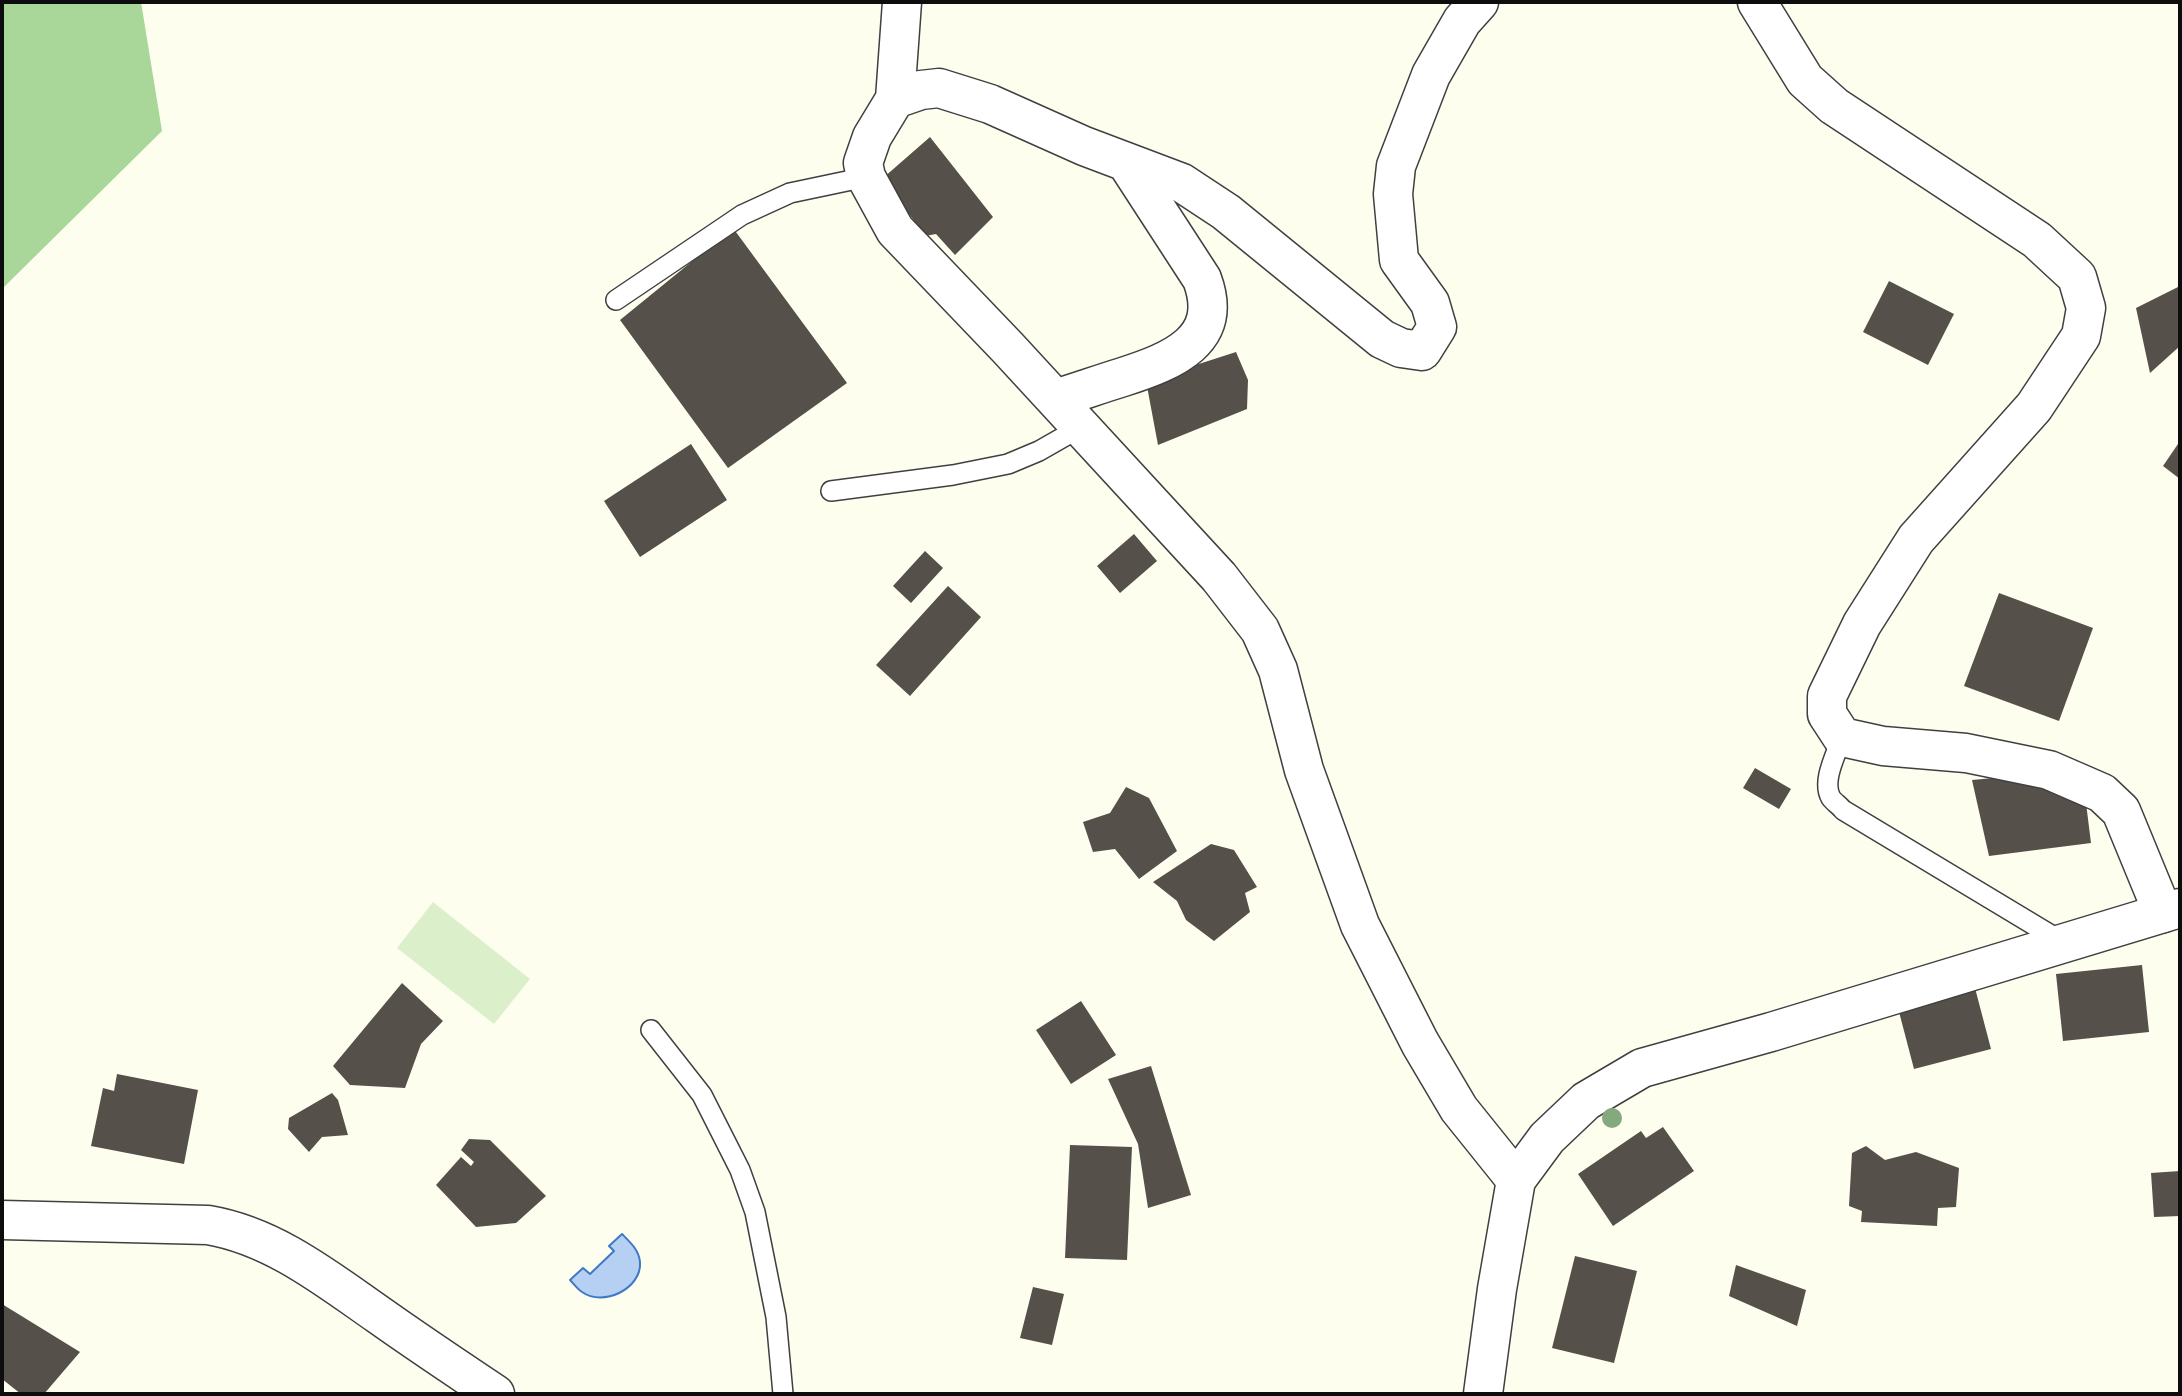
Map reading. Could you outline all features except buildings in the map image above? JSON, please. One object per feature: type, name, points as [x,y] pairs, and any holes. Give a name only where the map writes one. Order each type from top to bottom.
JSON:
[{"type":"street","points":[[902,2],[895,99],[872,137],[863,163],[866,177],[895,230],[1219,577],[1260,630],[1278,670],[1304,770],[1360,925],[1420,1043],[1459,1109],[1516,1180]]},
{"type":"street","points":[[895,99],[921,90],[939,88],[990,104],[1084,146],[1182,183],[1226,212],[1382,340],[1401,348],[1422,351],[1437,327],[1430,303],[1399,260],[1393,194],[1396,166],[1431,75],[1462,21],[1479,2]]},
{"type":"street","points":[[1483,1394],[1497,1289],[1516,1180],[1546,1138],[1586,1101],[1642,1068],[1771,1032],[2171,910],[2121,811],[2102,793],[2049,770],[1966,753],[1884,746],[1842,737],[1826,714],[1826,696],[1862,624],[1916,539],[2034,407],[2081,336],[2086,308],[2077,277],[2038,240],[1834,106],[1805,80],[1757,2]]},
{"type":"street","points":[[1055,399],[1157,366],[1181,354],[1199,336],[1209,313],[1208,296],[1202,279],[1126,162]]},
{"type":"street","points":[[2,1220],[208,1225],[230,1229],[268,1242],[495,1394]]},
{"type":"lane","points":[[617,300],[742,215],[790,193],[866,177]]},
{"type":"lane","points":[[831,491],[953,475],[1008,464],[1081,427]]},
{"type":"lane","points":[[1842,737],[1829,775],[1829,789],[1831,798],[1843,810],[2064,943]]},
{"type":"lane","points":[[651,1030],[702,1095],[748,1191],[767,1266],[776,1317],[783,1394]]},
{"type":"green space","points":[[2,2],[141,2],[162,131],[2,289]]},
{"type":"green space","points":[[433,902],[530,979],[494,1024],[397,948]]},
{"type":"water","points":[[622,1234],[638,1254],[639,1272],[635,1280],[620,1293],[610,1296],[591,1296],[580,1291],[570,1280],[583,1268],[590,1274],[614,1251],[609,1246]]}]
